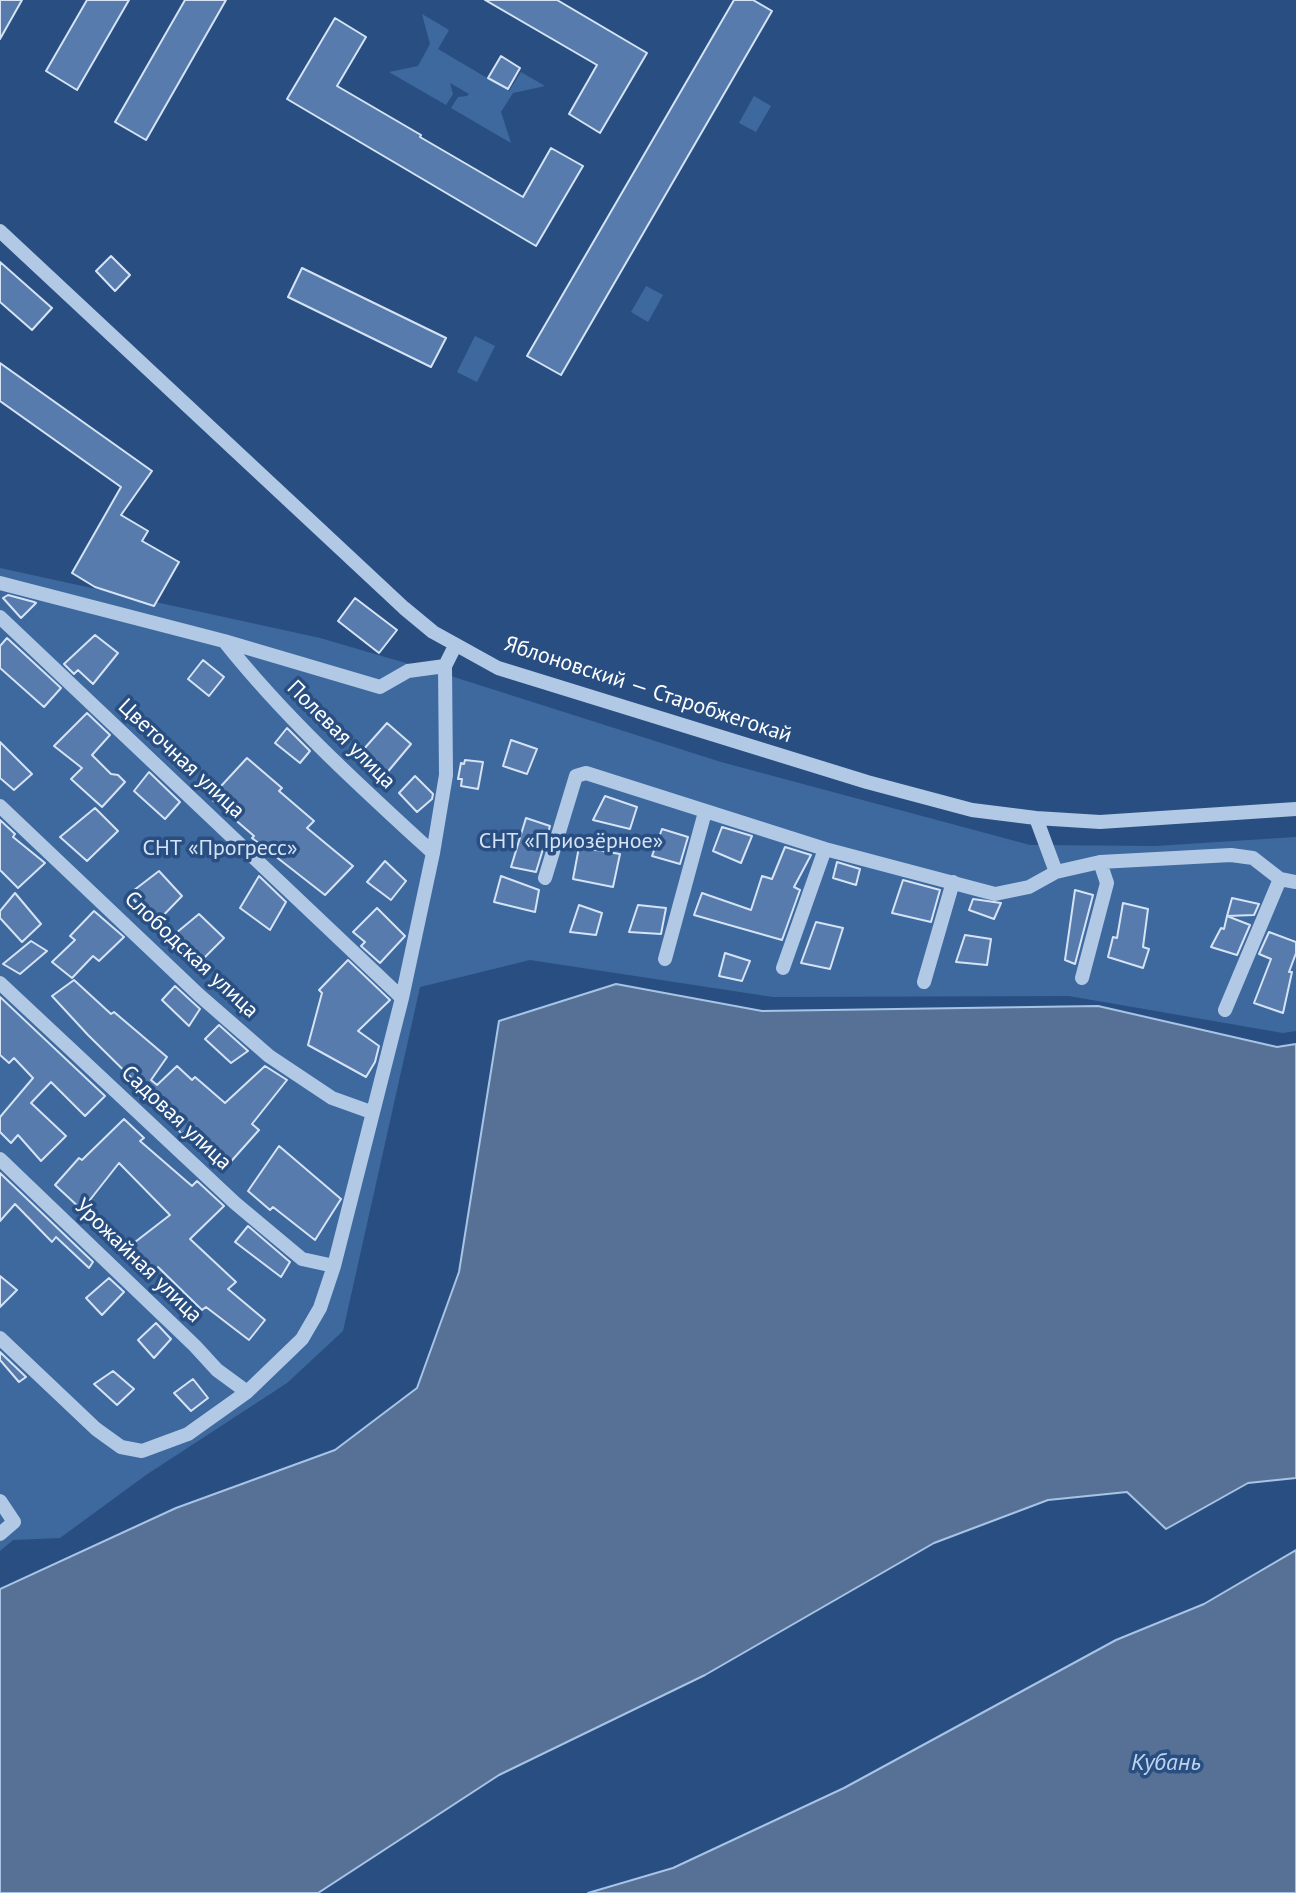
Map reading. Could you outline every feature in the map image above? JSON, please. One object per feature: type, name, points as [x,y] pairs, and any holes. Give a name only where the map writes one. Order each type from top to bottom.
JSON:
[{"type":"street","name":"Яблоновский — Старобжегокай","points":[[0,231],[404,608],[433,632],[498,668],[852,777],[972,810],[1100,822],[1296,809]]},
{"type":"street","points":[[0,583],[224,641],[380,687],[408,671],[445,666]]},
{"type":"street","name":"Цветочная улица","points":[[0,617],[402,998]]},
{"type":"street","name":"Полевая улица","points":[[224,641],[253,678],[350,778],[433,853]]},
{"type":"street","points":[[0,1338],[96,1429],[121,1447],[142,1451],[188,1434],[247,1392],[302,1339],[320,1308],[334,1266],[402,998],[446,775],[445,666],[455,646]]},
{"type":"street","points":[[545,878],[576,776],[586,773],[825,849],[995,894],[1029,887],[1056,872],[1100,862],[1231,855],[1253,858],[1280,879],[1296,882]]},
{"type":"street","name":"Слободская улица","points":[[0,806],[199,995],[269,1056],[332,1098],[371,1112]]},
{"type":"street","points":[[665,959],[705,812]]},
{"type":"street","points":[[1036,818],[1056,872]]},
{"type":"street","points":[[783,968],[825,849]]},
{"type":"street","points":[[1082,978],[1107,883],[1100,862]]},
{"type":"street","points":[[1225,1010],[1280,879]]},
{"type":"street","points":[[924,982],[953,882]]},
{"type":"street","name":"Садовая улица","points":[[0,983],[235,1203],[302,1259],[334,1266]]},
{"type":"street","name":"Урожайная улица","points":[[0,1159],[217,1370],[247,1392]]},
{"type":"street","points":[[0,1501],[14,1522],[0,1534]]},
{"type":"green space","points":[[422,14],[449,30],[438,49],[509,91],[521,72],[545,86],[513,93],[501,112],[511,143],[451,108],[458,97],[469,94],[450,83],[453,94],[446,105],[389,72],[418,66],[430,44]]},
{"type":"green space","points":[[754,96],[771,106],[756,132],[739,123]]},
{"type":"green space","points":[[646,286],[663,295],[648,322],[631,312]]},
{"type":"green space","points":[[475,336],[495,346],[477,382],[457,372]]},
{"type":"green space","name":"СНТ «Прогресс»","points":[[0,568],[320,638],[721,762],[1030,845],[1156,846],[1296,837],[1296,1031],[1283,1033],[1069,996],[773,997],[530,960],[420,987],[343,1331],[287,1383],[146,1475],[60,1538],[13,1540],[0,1551]]},
{"type":"water","points":[[616,984],[762,1011],[1098,1006],[1277,1047],[1296,1044],[1296,1478],[1248,1483],[1166,1529],[1127,1492],[1048,1500],[934,1543],[705,1675],[499,1775],[318,1893],[0,1893],[0,1589],[176,1508],[335,1450],[417,1388],[459,1272],[499,1021]]},
{"type":"water","name":"Кубань","points":[[1296,1550],[1296,1893],[588,1893],[673,1868],[844,1788],[1116,1640],[1204,1604]]},
{"type":"building","points":[[0,0],[22,0],[0,39]]},
{"type":"building","points":[[87,0],[129,0],[77,90],[46,71]]},
{"type":"building","points":[[185,0],[226,0],[146,140],[115,122]]},
{"type":"building","points":[[485,0],[557,0],[647,53],[600,133],[569,114],[597,65]]},
{"type":"building","points":[[734,0],[753,0],[772,11],[561,375],[527,356]]},
{"type":"building","points":[[335,18],[366,37],[337,86],[420,137],[523,197],[551,148],[583,166],[536,246],[287,99]]},
{"type":"building","points":[[501,56],[520,68],[508,89],[488,78]]},
{"type":"building","points":[[111,256],[130,275],[115,291],[96,271]]},
{"type":"building","points":[[0,262],[52,308],[32,330],[0,302]]},
{"type":"building","points":[[302,268],[446,338],[431,367],[288,297]]},
{"type":"building","points":[[0,363],[152,471],[121,515],[148,531],[142,541],[179,562],[154,606],[95,587],[72,573],[121,487],[0,401]]},
{"type":"building","points":[[8,595],[36,603],[21,618],[3,598]]},
{"type":"building","points":[[355,598],[397,630],[379,653],[338,621]]},
{"type":"building","points":[[95,635],[118,653],[93,684],[78,670],[74,674],[64,664]]},
{"type":"building","points":[[7,638],[61,688],[44,707],[0,668],[0,646]]},
{"type":"building","points":[[203,660],[224,677],[209,696],[188,679]]},
{"type":"building","points":[[87,713],[110,735],[92,755],[111,774],[118,775],[125,782],[102,807],[71,779],[82,768],[54,746]]},
{"type":"building","points":[[387,723],[411,744],[380,781],[355,759]]},
{"type":"building","points":[[287,728],[310,751],[300,763],[275,743]]},
{"type":"building","points":[[511,740],[537,749],[527,774],[503,766]]},
{"type":"building","points":[[0,742],[32,774],[14,790],[0,778]]},
{"type":"building","points":[[247,758],[314,821],[307,828],[353,866],[325,895],[252,838],[254,836],[210,798]]},
{"type":"building","points":[[465,760],[483,762],[478,789],[461,786],[462,779],[458,779],[461,763],[464,764]]},
{"type":"building","points":[[149,772],[180,802],[165,819],[134,791]]},
{"type":"building","points":[[415,776],[433,794],[432,799],[417,812],[399,793]]},
{"type":"building","points":[[605,796],[637,807],[630,829],[593,820]]},
{"type":"building","points":[[95,808],[118,831],[87,861],[60,837]]},
{"type":"building","points":[[526,818],[550,826],[536,872],[511,867]]},
{"type":"building","points":[[0,820],[15,834],[13,837],[45,863],[18,888],[0,870]]},
{"type":"building","points":[[722,827],[752,836],[741,863],[713,851]]},
{"type":"building","points":[[662,829],[688,837],[680,864],[652,856]]},
{"type":"building","points":[[579,847],[620,854],[613,887],[573,879]]},
{"type":"building","points":[[785,847],[811,855],[794,887],[800,890],[782,940],[694,915],[702,893],[751,910],[762,876],[772,879]]},
{"type":"building","points":[[385,861],[406,881],[391,900],[367,882]]},
{"type":"building","points":[[837,862],[860,869],[856,885],[833,878]]},
{"type":"building","points":[[159,871],[182,896],[155,924],[129,894]]},
{"type":"building","points":[[259,876],[286,902],[270,930],[240,908]]},
{"type":"building","points":[[501,876],[539,890],[535,912],[494,902]]},
{"type":"building","points":[[903,880],[940,890],[931,922],[892,913]]},
{"type":"building","points":[[1075,890],[1093,895],[1075,964],[1065,960]]},
{"type":"building","points":[[15,893],[41,924],[22,942],[0,918],[0,911]]},
{"type":"building","points":[[1232,898],[1259,904],[1254,915],[1227,916]]},
{"type":"building","points":[[973,899],[1001,903],[994,919],[969,910]]},
{"type":"building","points":[[1123,903],[1148,909],[1143,947],[1149,949],[1143,968],[1108,957],[1113,937],[1117,938]]},
{"type":"building","points":[[579,905],[602,913],[596,935],[570,932]]},
{"type":"building","points":[[638,905],[666,908],[661,934],[629,932]]},
{"type":"building","points":[[377,908],[405,936],[380,963],[361,946],[365,942],[353,932]]},
{"type":"building","points":[[94,911],[124,937],[99,961],[93,956],[72,978],[52,962],[75,940],[70,936]]},
{"type":"building","points":[[199,914],[224,938],[198,964],[170,938]]},
{"type":"building","points":[[1227,916],[1250,925],[1237,955],[1211,947],[1221,928],[1224,929]]},
{"type":"building","points":[[816,922],[843,928],[830,969],[801,963]]},
{"type":"building","points":[[1269,932],[1296,942],[1283,1013],[1254,1003],[1271,959],[1259,954]]},
{"type":"building","points":[[965,935],[991,939],[987,965],[956,962]]},
{"type":"building","points":[[31,941],[47,951],[20,974],[3,964]]},
{"type":"building","points":[[725,953],[750,961],[742,981],[719,976]]},
{"type":"building","points":[[348,960],[390,1000],[358,1031],[379,1046],[375,1062],[366,1077],[308,1045],[322,993],[319,990]]},
{"type":"building","points":[[74,980],[111,1014],[114,1012],[167,1057],[151,1080],[157,1085],[177,1066],[225,1103],[265,1066],[287,1080],[252,1124],[259,1130],[226,1167],[189,1131],[183,1136],[162,1108],[52,996]]},
{"type":"building","points":[[175,986],[200,1009],[189,1026],[162,1000]]},
{"type":"building","points":[[0,997],[105,1096],[85,1116],[51,1082],[31,1103],[66,1136],[41,1161],[18,1135],[11,1143],[0,1132],[0,1117],[33,1078],[14,1058],[9,1063],[0,1055]]},
{"type":"building","points":[[219,1025],[248,1051],[231,1063],[205,1039]]},
{"type":"building","points":[[124,1119],[144,1138],[140,1141],[192,1186],[197,1181],[224,1206],[190,1239],[236,1282],[228,1289],[265,1320],[249,1340],[206,1307],[202,1310],[158,1267],[154,1272],[126,1249],[170,1215],[119,1163],[82,1210],[55,1185],[79,1158],[82,1160]]},
{"type":"building","points":[[279,1146],[341,1199],[315,1240],[248,1191]]},
{"type":"building","points":[[0,1173],[93,1262],[89,1268],[56,1237],[52,1242],[15,1204],[0,1221]]},
{"type":"building","points":[[248,1226],[290,1262],[281,1277],[235,1242]]},
{"type":"building","points":[[0,1276],[17,1290],[0,1307]]},
{"type":"building","points":[[109,1278],[124,1292],[102,1315],[86,1298]]},
{"type":"building","points":[[156,1323],[171,1339],[154,1358],[138,1340]]},
{"type":"building","points":[[0,1352],[26,1377],[19,1382],[0,1360]]},
{"type":"building","points":[[113,1371],[134,1389],[117,1405],[94,1384]]},
{"type":"building","points":[[193,1379],[208,1398],[191,1411],[174,1393]]},
{"type":"park label","name":"СНТ «Приозёрное»","points":[[571,842]]}]
